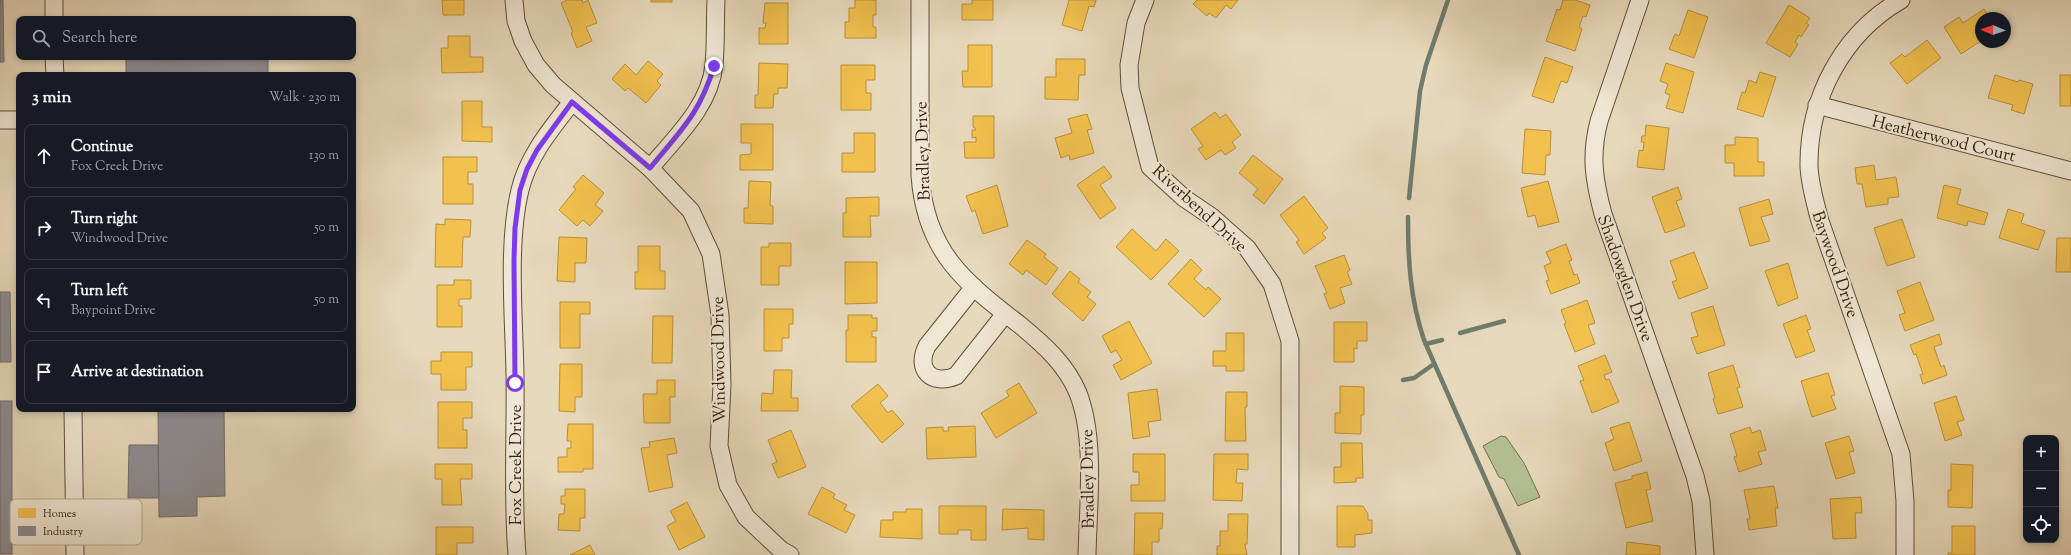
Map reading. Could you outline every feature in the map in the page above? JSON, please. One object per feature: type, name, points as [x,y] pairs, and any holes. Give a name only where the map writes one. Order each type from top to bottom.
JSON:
[{"type":"street","points":[[54,0],[54,16]]},
{"type":"street","name":"Windwood Drive","points":[[514,0],[516,21],[520,34],[536,65],[553,85],[650,168],[691,210],[711,254],[720,315],[722,385],[719,446],[728,485],[746,516],[782,550],[790,555]]},
{"type":"street","points":[[650,168],[684,129],[707,91],[714,66],[716,0]]},
{"type":"street","name":"Bradley Drive","points":[[920,0],[922,195],[929,224],[944,255],[956,270],[1005,314],[1036,338],[1054,356],[1068,373],[1078,393],[1088,434],[1087,555]]},
{"type":"street","name":"Riverbend Drive","points":[[1144,0],[1136,23],[1129,65],[1130,88],[1150,167],[1184,198],[1212,217],[1247,248],[1272,284],[1290,341],[1290,555]]},
{"type":"street","name":"Shadowglen Drive","points":[[1640,0],[1594,142],[1593,165],[1595,187],[1603,214],[1695,476],[1702,501],[1705,555]]},
{"type":"street","name":"Baywood Drive","points":[[1901,0],[1878,16],[1856,37],[1839,59],[1817,105],[1810,150],[1809,169],[1813,195],[1901,454],[1904,495],[1905,555]]},
{"type":"street","points":[[54,60],[54,72]]},
{"type":"street","name":"Fox Creek Drive","points":[[517,555],[514,260],[517,208],[520,190],[527,169],[537,150],[572,102]]},
{"type":"street","name":"Heatherwood Court","points":[[1817,105],[2071,171]]},
{"type":"street","points":[[0,120],[16,120]]},
{"type":"street","points":[[974,287],[927,346],[923,355],[923,365],[928,374],[937,380],[946,380],[956,376],[1005,314]]},
{"type":"street","points":[[73,412],[74,499]]},
{"type":"street","points":[[75,545],[75,555]]},
{"type":"green space","points":[[1501,436],[1506,437],[1524,463],[1540,497],[1518,506],[1504,479],[1499,477],[1483,446]]},
{"type":"building: Homes","points":[[442,0],[464,0],[464,15],[443,15]]},
{"type":"building: Homes","points":[[567,0],[582,0],[583,3],[588,0],[597,23],[586,27],[592,41],[577,48],[571,33],[573,32],[561,3]]},
{"type":"building: Homes","points":[[651,0],[672,0],[672,2],[651,2]]},
{"type":"building: Homes","points":[[855,0],[876,0],[876,15],[873,15],[873,27],[876,27],[876,38],[845,38],[845,22],[849,22],[849,8],[855,8]]},
{"type":"building: Homes","points":[[972,0],[993,0],[993,20],[962,20],[962,4],[972,4]]},
{"type":"building: Homes","points":[[1069,0],[1096,0],[1094,7],[1089,6],[1082,31],[1062,25]]},
{"type":"building: Homes","points":[[1197,0],[1238,0],[1231,9],[1226,5],[1216,18],[1209,13],[1207,16],[1193,4]]},
{"type":"building: Homes","points":[[1563,0],[1575,0],[1590,5],[1586,17],[1583,16],[1579,27],[1582,29],[1575,51],[1546,41],[1557,9],[1560,10]]},
{"type":"building: Homes","points":[[765,3],[788,3],[788,44],[759,44],[759,28],[765,28],[766,23],[763,23]]},
{"type":"building: Homes","points":[[1789,5],[1810,18],[1806,23],[1809,25],[1801,37],[1799,35],[1795,42],[1798,44],[1790,57],[1766,43]]},
{"type":"building: Homes","points":[[1688,10],[1708,17],[1694,58],[1669,49],[1675,34],[1679,36]]},
{"type":"building: Homes","points":[[1975,15],[1975,45],[1961,54],[1944,27],[1959,17],[1963,23]]},
{"type":"building: Homes","points":[[448,36],[470,36],[470,57],[483,57],[483,72],[442,73],[441,48],[448,48]]},
{"type":"building: Homes","points":[[1927,40],[1941,58],[1907,84],[1890,63],[1902,54],[1905,57]]},
{"type":"building: Homes","points":[[968,45],[992,45],[992,87],[963,87],[962,71],[968,71]]},
{"type":"building: Homes","points":[[1545,57],[1573,67],[1567,83],[1561,81],[1553,103],[1532,96]]},
{"type":"building: Homes","points":[[1056,59],[1085,59],[1085,75],[1079,75],[1078,100],[1045,99],[1045,77],[1056,77]]},
{"type":"building: Homes","points":[[648,61],[663,74],[657,81],[661,85],[646,103],[628,88],[625,91],[612,79],[625,64],[636,75]]},
{"type":"building: Homes","points":[[759,63],[788,64],[787,88],[778,88],[778,94],[774,94],[773,108],[755,108],[755,95],[758,95]]},
{"type":"building: Homes","points":[[1666,63],[1694,72],[1683,113],[1666,108],[1670,95],[1665,93],[1668,84],[1660,81]]},
{"type":"building: Homes","points":[[841,65],[875,65],[875,80],[866,80],[866,93],[871,93],[871,110],[841,110]]},
{"type":"building: Homes","points":[[1760,72],[1776,77],[1763,117],[1737,109],[1742,92],[1745,93],[1749,80],[1756,83]]},
{"type":"building: Homes","points":[[1995,75],[2018,82],[2019,80],[2033,84],[2024,114],[2011,110],[2013,105],[1988,98]]},
{"type":"building: Homes","points":[[2060,75],[2071,75],[2071,106],[2060,106]]},
{"type":"building: Homes","points":[[462,101],[482,101],[482,127],[492,127],[492,142],[462,141]]},
{"type":"building: Homes","points":[[1215,112],[1220,118],[1226,114],[1241,135],[1232,142],[1236,148],[1225,155],[1221,150],[1206,160],[1198,149],[1203,146],[1191,129]]},
{"type":"building: Homes","points":[[1087,114],[1092,129],[1087,130],[1094,153],[1070,160],[1069,155],[1061,158],[1055,138],[1072,133],[1068,119]]},
{"type":"building: Homes","points":[[973,116],[994,116],[994,158],[965,158],[964,142],[976,142],[976,137],[972,138],[972,130],[976,130],[973,127]]},
{"type":"building: Homes","points":[[741,124],[773,124],[773,170],[740,170],[740,155],[751,154],[751,143],[741,143]]},
{"type":"building: Homes","points":[[1646,125],[1669,128],[1664,170],[1637,167],[1639,150],[1643,151],[1644,142],[1641,142],[1642,136],[1645,136]]},
{"type":"building: Homes","points":[[1525,129],[1551,131],[1550,155],[1546,155],[1545,175],[1522,173]]},
{"type":"building: Homes","points":[[854,133],[875,133],[875,172],[842,172],[842,153],[854,153]]},
{"type":"building: Homes","points":[[1735,137],[1758,138],[1758,162],[1764,162],[1764,176],[1734,176],[1734,163],[1725,163],[1725,145],[1735,145]]},
{"type":"building: Homes","points":[[1253,155],[1283,179],[1264,204],[1253,195],[1258,189],[1239,173]]},
{"type":"building: Homes","points":[[443,157],[477,157],[477,172],[468,172],[468,184],[473,184],[473,204],[443,204]]},
{"type":"building: Homes","points":[[1874,165],[1876,180],[1896,177],[1899,197],[1888,198],[1888,204],[1866,207],[1862,184],[1857,184],[1855,168]]},
{"type":"building: Homes","points":[[1104,166],[1112,177],[1100,185],[1116,208],[1100,219],[1077,185]]},
{"type":"building: Homes","points":[[583,175],[604,193],[595,205],[603,211],[590,226],[583,220],[577,226],[559,210],[576,189],[573,187]]},
{"type":"building: Homes","points":[[749,181],[771,182],[770,205],[773,206],[773,224],[744,223],[744,208],[748,208]]},
{"type":"building: Homes","points":[[1548,181],[1559,222],[1538,227],[1535,215],[1528,217],[1521,188]]},
{"type":"building: Homes","points":[[997,185],[1008,226],[983,234],[975,210],[972,212],[966,196]]},
{"type":"building: Homes","points":[[1944,185],[1961,189],[1957,204],[1988,213],[1984,225],[1968,221],[1967,226],[1937,218]]},
{"type":"building: Homes","points":[[1678,187],[1682,199],[1676,201],[1685,226],[1665,233],[1652,197]]},
{"type":"building: Homes","points":[[1304,196],[1328,228],[1322,233],[1326,238],[1304,254],[1296,242],[1299,240],[1280,215]]},
{"type":"building: Homes","points":[[879,197],[879,216],[870,216],[871,237],[843,237],[843,213],[846,213],[846,198]]},
{"type":"building: Homes","points":[[1769,199],[1773,214],[1761,217],[1770,241],[1750,246],[1739,208]]},
{"type":"building: Homes","points":[[2008,209],[2024,214],[2021,223],[2045,231],[2038,250],[1999,238]]},
{"type":"building: Homes","points":[[445,219],[471,220],[470,237],[463,237],[462,267],[435,267],[436,224],[445,225]]},
{"type":"building: Homes","points":[[1902,219],[1915,257],[1887,266],[1874,228]]},
{"type":"building: Homes","points":[[1132,229],[1156,251],[1166,239],[1179,251],[1151,280],[1116,247]]},
{"type":"building: Homes","points":[[559,237],[587,238],[586,263],[575,263],[575,282],[557,281]]},
{"type":"building: Homes","points":[[2057,238],[2071,238],[2071,272],[2056,272]]},
{"type":"building: Homes","points":[[1027,240],[1046,254],[1044,257],[1058,268],[1046,285],[1026,270],[1023,275],[1009,264]]},
{"type":"building: Homes","points":[[769,243],[791,243],[791,266],[779,266],[779,285],[761,285],[761,247],[769,247]]},
{"type":"building: Homes","points":[[1566,244],[1572,260],[1569,261],[1574,275],[1577,274],[1580,283],[1551,294],[1546,281],[1549,280],[1544,266],[1551,263],[1546,252]]},
{"type":"building: Homes","points":[[638,246],[660,246],[660,271],[665,271],[665,289],[635,289],[635,272],[638,272]]},
{"type":"building: Homes","points":[[1694,252],[1708,288],[1679,299],[1672,282],[1677,280],[1670,261]]},
{"type":"building: Homes","points":[[1344,255],[1350,270],[1347,272],[1352,284],[1340,288],[1345,303],[1330,309],[1324,294],[1327,293],[1315,266]]},
{"type":"building: Homes","points":[[1191,259],[1202,270],[1194,279],[1206,290],[1208,287],[1221,299],[1204,317],[1168,284]]},
{"type":"building: Homes","points":[[845,262],[877,262],[877,303],[845,304]]},
{"type":"building: Homes","points":[[1788,263],[1798,298],[1778,306],[1765,271]]},
{"type":"building: Homes","points":[[1070,271],[1080,279],[1078,282],[1091,292],[1087,297],[1096,304],[1083,321],[1052,294]]},
{"type":"building: Homes","points":[[454,280],[471,280],[471,299],[459,299],[459,306],[462,306],[462,327],[437,327],[437,285],[454,285]]},
{"type":"building: Homes","points":[[1920,282],[1934,320],[1905,331],[1899,315],[1905,313],[1897,291]]},
{"type":"building: Homes","points":[[1587,300],[1595,323],[1588,325],[1595,344],[1575,352],[1564,324],[1566,323],[1561,310]]},
{"type":"building: Homes","points":[[560,302],[590,302],[590,314],[580,314],[580,348],[560,348]]},
{"type":"building: Homes","points":[[1713,306],[1725,345],[1697,354],[1691,338],[1698,336],[1691,313]]},
{"type":"building: Homes","points":[[764,309],[793,309],[793,324],[789,324],[789,338],[782,338],[782,351],[764,351]]},
{"type":"building: Homes","points":[[848,315],[872,315],[872,318],[877,318],[877,331],[872,331],[872,337],[876,337],[876,362],[846,362],[846,330],[848,330]]},
{"type":"building: Homes","points":[[1806,315],[1811,329],[1807,330],[1815,351],[1796,358],[1783,324]]},
{"type":"building: Homes","points":[[653,316],[673,316],[672,363],[652,363]]},
{"type":"building: Homes","points":[[1129,321],[1152,363],[1121,380],[1113,365],[1122,360],[1116,350],[1111,353],[1102,336]]},
{"type":"building: Homes","points":[[1334,322],[1367,322],[1367,341],[1357,341],[1357,349],[1354,348],[1354,362],[1334,362]]},
{"type":"building: Homes","points":[[1226,333],[1244,333],[1244,371],[1226,371],[1226,366],[1213,366],[1213,351],[1226,351]]},
{"type":"building: Homes","points":[[1939,334],[1942,344],[1934,347],[1941,367],[1944,365],[1947,375],[1923,384],[1920,375],[1923,374],[1916,354],[1914,355],[1910,345]]},
{"type":"building: Homes","points":[[441,352],[472,352],[472,367],[466,367],[466,390],[441,390],[441,374],[431,374],[431,361],[441,361]]},
{"type":"building: Homes","points":[[1605,355],[1612,372],[1604,375],[1606,380],[1609,379],[1619,402],[1592,413],[1580,381],[1584,380],[1578,366]]},
{"type":"building: Homes","points":[[560,364],[582,364],[582,397],[575,397],[575,412],[559,411]]},
{"type":"building: Homes","points":[[1733,365],[1740,387],[1737,388],[1743,407],[1718,414],[1713,399],[1715,398],[1708,373]]},
{"type":"building: Homes","points":[[774,370],[792,370],[791,398],[798,398],[798,411],[761,411],[762,393],[773,394]]},
{"type":"building: Homes","points":[[1828,373],[1835,395],[1831,396],[1836,409],[1812,417],[1801,381]]},
{"type":"building: Homes","points":[[657,380],[675,380],[675,397],[670,397],[670,423],[644,423],[643,394],[657,394]]},
{"type":"building: Homes","points":[[1019,383],[1037,413],[996,438],[981,413],[1009,396],[1006,391]]},
{"type":"building: Homes","points":[[878,384],[888,396],[880,403],[888,413],[892,410],[904,424],[882,443],[851,406]]},
{"type":"building: Homes","points":[[1340,386],[1364,387],[1364,415],[1361,415],[1361,434],[1335,433],[1335,413],[1340,413]]},
{"type":"building: Homes","points":[[1157,389],[1161,420],[1148,422],[1150,436],[1133,439],[1128,393]]},
{"type":"building: Homes","points":[[1226,392],[1247,392],[1247,407],[1245,407],[1246,441],[1225,441]]},
{"type":"building: Homes","points":[[1956,396],[1964,420],[1957,422],[1962,435],[1945,441],[1934,403]]},
{"type":"building: Homes","points":[[438,402],[472,402],[472,418],[463,418],[463,430],[467,430],[467,448],[438,448]]},
{"type":"building: Homes","points":[[1629,422],[1642,461],[1614,471],[1605,443],[1614,439],[1610,428]]},
{"type":"building: Homes","points":[[568,424],[593,424],[593,469],[583,469],[583,472],[558,472],[558,457],[567,457],[567,448],[571,448],[571,441],[567,441]]},
{"type":"building: Homes","points":[[975,426],[976,457],[927,459],[926,428],[943,427],[943,431],[949,431],[948,427]]},
{"type":"building: Homes","points":[[1750,427],[1752,433],[1760,430],[1766,450],[1758,452],[1762,464],[1739,472],[1734,457],[1737,456],[1730,434]]},
{"type":"building: Homes","points":[[791,430],[806,467],[778,478],[772,464],[777,462],[768,440]]},
{"type":"building: Homes","points":[[1849,436],[1854,451],[1849,452],[1855,473],[1836,479],[1825,443]]},
{"type":"building: Homes","points":[[674,438],[677,453],[667,455],[673,487],[649,492],[641,448],[650,447],[649,442]]},
{"type":"building: Homes","points":[[1341,443],[1362,443],[1363,478],[1356,478],[1356,482],[1334,483],[1334,467],[1341,467]]},
{"type":"building: Homes","points":[[1133,454],[1165,454],[1165,501],[1131,501],[1131,485],[1139,485],[1139,472],[1133,472]]},
{"type":"building: Homes","points":[[1214,454],[1248,454],[1248,470],[1237,469],[1236,483],[1243,483],[1242,501],[1213,500]]},
{"type":"building: Homes","points":[[435,464],[472,464],[472,479],[460,479],[462,505],[442,505],[442,479],[435,479]]},
{"type":"building: Homes","points":[[1951,464],[1973,465],[1972,508],[1948,507],[1948,490],[1951,490]]},
{"type":"building: Homes","points":[[1647,472],[1651,489],[1646,490],[1653,521],[1626,528],[1615,483],[1632,479],[1632,476]]},
{"type":"building: Homes","points":[[1774,486],[1778,508],[1775,508],[1777,526],[1749,530],[1747,519],[1750,519],[1744,490]]},
{"type":"building: Homes","points":[[822,487],[835,494],[833,498],[847,505],[844,510],[855,515],[846,533],[808,514]]},
{"type":"building: Homes","points":[[565,489],[585,489],[585,518],[580,518],[580,531],[558,530],[559,514],[564,514],[565,504],[561,504],[561,496],[565,496]]},
{"type":"building: Homes","points":[[1861,497],[1862,513],[1855,513],[1856,538],[1833,539],[1830,499]]},
{"type":"building: Homes","points":[[687,502],[705,537],[679,550],[667,526],[676,521],[670,511]]},
{"type":"building: Homes","points":[[939,506],[986,506],[986,540],[971,540],[971,530],[958,530],[958,534],[939,534]]},
{"type":"building: Homes","points":[[1337,506],[1363,506],[1368,514],[1368,520],[1372,520],[1372,533],[1355,535],[1355,547],[1337,547]]},
{"type":"building: Homes","points":[[906,509],[922,509],[922,539],[880,537],[881,520],[893,520],[893,512],[906,512]]},
{"type":"building: Homes","points":[[1003,509],[1044,510],[1044,540],[1028,539],[1028,528],[1002,530]]},
{"type":"building: Homes","points":[[1135,513],[1163,513],[1162,529],[1159,529],[1159,542],[1152,542],[1152,555],[1134,555]]},
{"type":"building: Homes","points":[[1228,514],[1248,514],[1247,544],[1245,544],[1247,555],[1217,555],[1217,546],[1220,546],[1220,531],[1228,531]]},
{"type":"building: Homes","points":[[1952,526],[1975,526],[1975,555],[1948,555],[1948,553],[1952,553]]},
{"type":"building: Homes","points":[[436,527],[473,527],[473,543],[457,543],[457,555],[436,555]]},
{"type":"building: Homes","points":[[1627,542],[1660,546],[1660,555],[1626,555]]},
{"type":"building: Homes","points":[[590,545],[595,555],[570,555]]},
{"type":"building: Industry","points":[[0,0],[3,0],[4,62],[0,62]]},
{"type":"building: Industry","points":[[126,60],[268,60],[268,72],[126,72]]},
{"type":"building: Industry","points":[[0,292],[10,292],[11,362],[0,362]]},
{"type":"building: Industry","points":[[0,401],[12,401],[12,499],[10,499],[10,545],[12,545],[12,554],[0,554]]},
{"type":"building: Industry","points":[[158,412],[224,412],[225,496],[197,497],[197,516],[159,517]]},
{"type":"building: Industry","points":[[129,445],[158,445],[159,498],[128,498]]},
{"type":"waterway","points":[[1409,198],[1420,91],[1426,65],[1448,0]]},
{"type":"waterway","points":[[1408,217],[1411,279],[1419,324],[1424,340],[1519,555]]},
{"type":"waterway","points":[[1460,333],[1504,321]]},
{"type":"waterway","points":[[1426,344],[1442,340]]},
{"type":"waterway","points":[[1403,380],[1414,378],[1434,364]]},
{"type":"route","points":[[515,383],[515,228],[520,190],[527,169],[547,134],[572,102],[650,168],[684,129],[696,111],[707,91],[714,66]]}]
